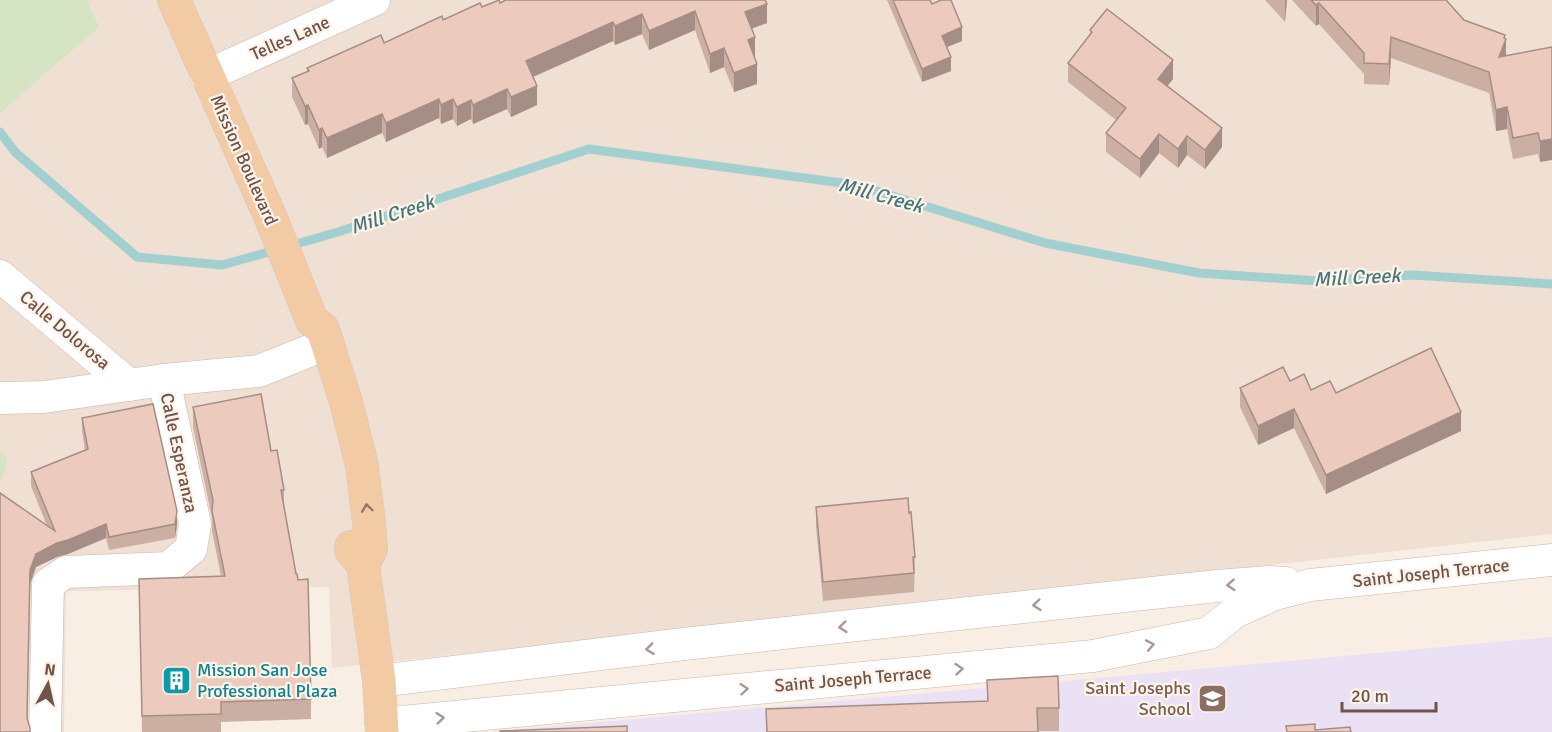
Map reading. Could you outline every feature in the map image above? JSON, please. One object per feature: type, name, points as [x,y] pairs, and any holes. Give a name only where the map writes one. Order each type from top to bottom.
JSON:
[{"type":"main road","name":"Mission Boulevard","points":[[174,0],[270,216],[298,287],[310,336],[323,330],[346,402],[362,466],[371,549],[363,565],[380,681],[382,728]]},
{"type":"street","name":"Telles Lane","points":[[206,76],[374,0]]},
{"type":"street","name":"Calle Dolorosa","points":[[0,276],[129,385]]},
{"type":"street","points":[[0,398],[44,397],[164,380],[259,371],[310,336]]},
{"type":"street","name":"Calle Esperanza","points":[[45,732],[48,584],[66,572],[168,568],[190,549],[195,524],[164,380]]},
{"type":"street","name":"Saint Joseph Terrace","points":[[382,728],[1093,656],[1209,633],[1235,612],[1275,594],[1311,585],[1552,560]]},
{"type":"street","name":"Saint Joseph Terrace","points":[[380,681],[684,644],[1217,586],[1269,582],[1311,585]]},
{"type":"shaded area","points":[[0,0],[1552,0],[1552,534],[332,668],[329,587],[66,591],[64,732],[0,732]]},
{"type":"shaded area","name":"Saint Josephs School","points":[[1552,637],[1552,732],[489,732],[1255,664]]},
{"type":"green space","points":[[0,0],[87,0],[99,27],[0,113]]},
{"type":"green space","points":[[0,450],[7,461],[0,482]]},
{"type":"building","points":[[499,0],[500,3],[506,0],[765,0],[767,4],[745,12],[755,37],[748,40],[757,64],[734,73],[724,48],[710,54],[695,11],[649,31],[642,14],[615,26],[613,22],[526,61],[537,86],[511,97],[507,89],[473,105],[471,100],[457,107],[453,99],[441,105],[439,99],[386,123],[382,114],[327,138],[322,128],[319,130],[292,78],[309,71],[307,68],[381,35],[384,43],[442,16],[443,20],[480,3],[482,7]]},
{"type":"building","points":[[893,0],[930,0],[932,4],[941,0],[951,0],[962,27],[942,36],[951,57],[922,69]]},
{"type":"building","points":[[1311,0],[1446,0],[1464,20],[1505,35],[1506,39],[1499,57],[1552,47],[1552,139],[1540,141],[1538,133],[1513,138],[1507,107],[1496,110],[1489,72],[1391,37],[1389,64],[1364,63],[1364,53],[1319,3],[1316,5]]},
{"type":"building","points":[[1107,9],[1173,60],[1158,79],[1222,128],[1205,150],[1187,136],[1178,149],[1159,134],[1140,159],[1106,133],[1126,108],[1068,63]]},
{"type":"building","points":[[1431,348],[1461,412],[1326,475],[1294,409],[1258,426],[1240,388],[1283,367],[1290,381],[1304,374],[1311,390],[1330,381],[1336,393]]},
{"type":"building","points":[[261,394],[271,451],[277,450],[284,490],[281,490],[296,574],[298,580],[308,579],[311,699],[221,702],[221,714],[142,716],[139,579],[225,576],[212,511],[213,500],[193,407]]},
{"type":"building","points":[[153,404],[177,511],[175,524],[109,537],[106,524],[57,543],[36,554],[30,570],[27,718],[30,732],[0,732],[0,493],[55,531],[31,472],[88,449],[82,418]]},
{"type":"building","points":[[908,498],[915,557],[913,557],[914,573],[823,582],[816,507]]},
{"type":"building","points":[[1058,676],[1059,708],[1037,708],[1038,732],[767,732],[766,709],[988,701],[987,680]]},
{"type":"building","points":[[1315,724],[1315,730],[1350,727],[1351,732],[1287,732],[1286,726]]},
{"type":"building","points":[[627,726],[627,732],[500,732],[500,731]]},
{"type":"waterway","points":[[0,132],[15,152],[137,257],[222,265],[276,250]]},
{"type":"waterway","name":"Mill Creek","points":[[289,246],[589,149],[857,185],[1045,243],[1199,273],[1318,281],[1413,275],[1552,284]]},
{"type":"place","name":"Mission San Jose Professional Plaza","points":[[176,680]]},
{"type":"place","name":"Saint Josephs School","points":[[1212,698]]}]
